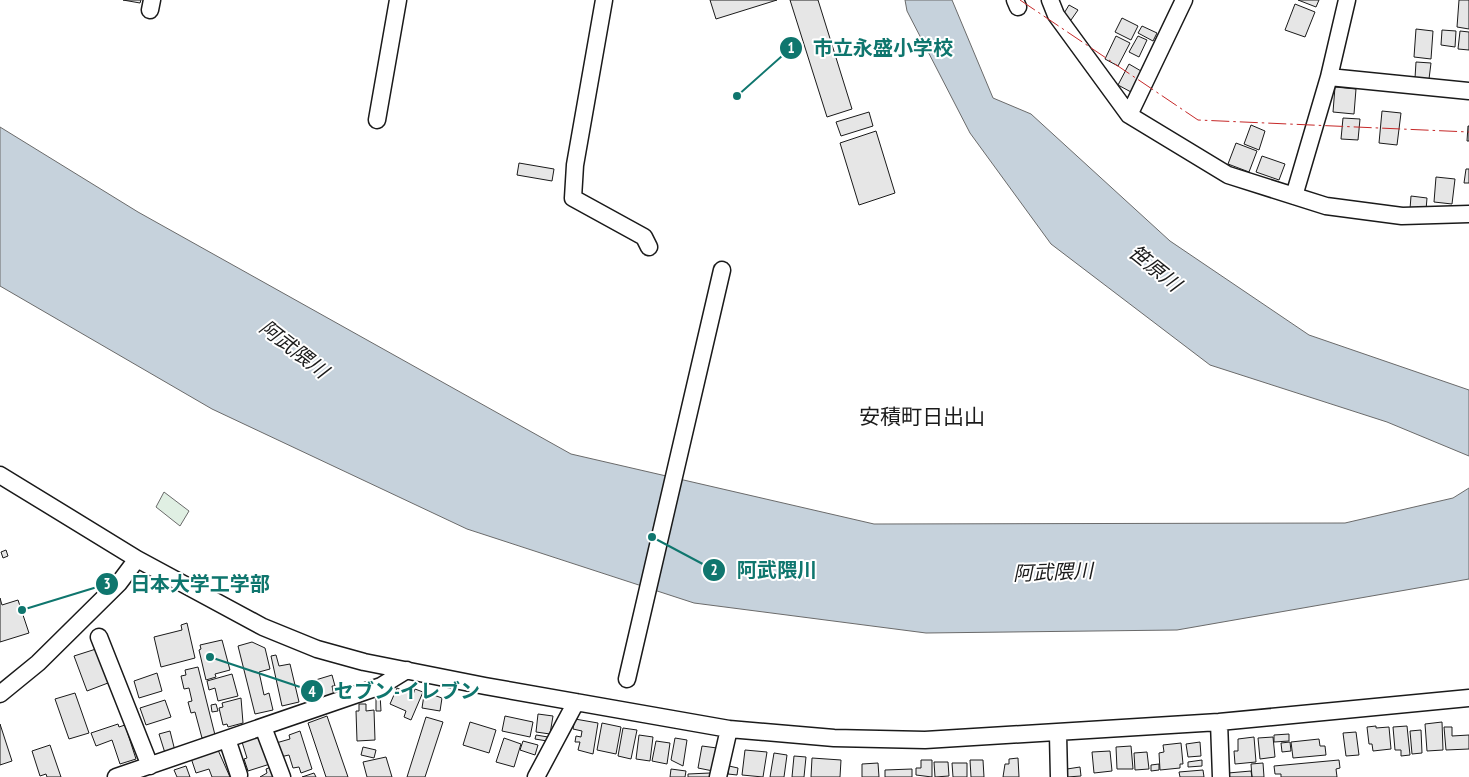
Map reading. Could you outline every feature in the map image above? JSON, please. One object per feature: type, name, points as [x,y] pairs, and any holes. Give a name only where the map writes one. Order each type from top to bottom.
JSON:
[{"type":"street","points":[[376,120],[398,0]]},
{"type":"street","points":[[604,0],[575,165],[573,198],[644,238],[649,247]]},
{"type":"street","points":[[1050,0],[1056,15],[1129,115],[1228,175],[1326,206],[1402,216],[1469,214]]},
{"type":"street","points":[[1129,115],[1184,0]]},
{"type":"street","points":[[1294,196],[1348,0]]},
{"type":"street","points":[[1328,77],[1469,91]]},
{"type":"street","points":[[627,679],[722,270]]},
{"type":"street","points":[[0,475],[137,559],[263,626],[317,649],[407,670],[729,729],[834,738],[926,740],[1058,734],[1219,722],[1469,698]]},
{"type":"street","points":[[0,694],[38,663],[119,583],[137,559]]},
{"type":"street","points":[[99,637],[150,766]]},
{"type":"street","points":[[116,777],[381,686],[407,670]]},
{"type":"street","points":[[536,777],[576,702]]},
{"type":"street","points":[[1219,722],[1222,777]]},
{"type":"street","points":[[263,726],[282,777]]},
{"type":"street","points":[[718,777],[729,729]]},
{"type":"street","points":[[1058,734],[1060,777]]},
{"type":"street","points":[[227,739],[239,775]]},
{"type":"green space","points":[[164,492],[189,511],[180,526],[156,507]]},
{"type":"water","name":"笹原川","points":[[905,0],[952,0],[993,98],[1031,114],[1170,241],[1309,335],[1469,390],[1469,456],[1387,422],[1210,365],[1051,244],[970,133],[907,11]]},
{"type":"water","points":[[0,127],[138,212],[571,454],[874,524],[1345,523],[1453,498],[1469,488],[1469,579],[1177,630],[926,633],[694,603],[467,529],[212,409],[0,286]]},
{"type":"building","points":[[123,0],[141,0],[140,3]]},
{"type":"building","points":[[710,0],[777,0],[716,19]]},
{"type":"building","points":[[790,0],[818,0],[852,109],[827,117]]},
{"type":"building","points":[[1298,0],[1319,0],[1316,7]]},
{"type":"building","points":[[1459,0],[1469,0],[1469,29],[1457,27]]},
{"type":"building","points":[[1295,4],[1315,12],[1305,37],[1285,30]]},
{"type":"building","points":[[1069,5],[1078,10],[1071,20],[1063,15]]},
{"type":"building","points":[[1122,18],[1138,26],[1131,40],[1115,32]]},
{"type":"building","points":[[1142,26],[1157,33],[1153,41],[1138,33]]},
{"type":"building","points":[[1416,29],[1433,31],[1431,59],[1414,57]]},
{"type":"building","points":[[1442,30],[1456,31],[1455,47],[1441,45]]},
{"type":"building","points":[[1460,31],[1469,32],[1469,50],[1458,49]]},
{"type":"building","points":[[1116,36],[1130,43],[1118,66],[1105,59]]},
{"type":"building","points":[[1138,36],[1147,40],[1139,57],[1129,52]]},
{"type":"building","points":[[1416,62],[1431,63],[1429,79],[1415,78]]},
{"type":"building","points":[[1129,64],[1141,71],[1131,92],[1118,85]]},
{"type":"building","points":[[1335,87],[1356,89],[1354,114],[1333,112]]},
{"type":"building","points":[[1382,111],[1401,113],[1397,145],[1379,143]]},
{"type":"building","points":[[869,112],[873,126],[841,136],[836,122]]},
{"type":"building","points":[[1343,118],[1360,119],[1358,140],[1341,139]]},
{"type":"building","points":[[1251,125],[1265,131],[1259,150],[1244,144]]},
{"type":"building","points":[[1468,126],[1469,141],[1467,141]]},
{"type":"building","points":[[876,131],[895,193],[859,205],[840,143]]},
{"type":"building","points":[[1236,143],[1257,151],[1249,172],[1228,164]]},
{"type":"building","points":[[1262,156],[1285,164],[1279,180],[1256,172]]},
{"type":"building","points":[[519,163],[554,169],[552,181],[517,175]]},
{"type":"building","points":[[1466,169],[1469,169],[1469,183],[1464,183]]},
{"type":"building","points":[[1436,177],[1455,179],[1452,204],[1434,202]]},
{"type":"building","points":[[1411,196],[1427,198],[1426,210],[1410,209]]},
{"type":"building","points":[[6,550],[8,556],[3,558],[1,552]]},
{"type":"building","points":[[0,598],[2,605],[18,600],[29,633],[0,642]]},
{"type":"building","points":[[187,623],[195,658],[161,667],[154,637],[182,630],[181,625]]},
{"type":"building","points":[[222,640],[230,670],[215,674],[216,677],[206,680],[199,650],[201,649],[200,645]]},
{"type":"building","points":[[252,642],[265,648],[270,669],[259,672],[264,695],[269,693],[273,710],[255,714],[238,646]]},
{"type":"building","points":[[96,649],[108,683],[87,691],[74,656]]},
{"type":"building","points":[[276,655],[279,666],[290,664],[299,702],[282,706],[271,656]]},
{"type":"building","points":[[198,667],[215,735],[202,738],[195,712],[191,713],[188,702],[192,701],[189,688],[184,689],[181,676],[186,675],[185,670]]},
{"type":"building","points":[[157,673],[162,691],[139,698],[134,681]]},
{"type":"building","points":[[232,674],[238,696],[218,701],[215,688],[209,690],[207,681]]},
{"type":"building","points":[[332,675],[335,686],[332,686],[334,696],[314,701],[313,697],[310,697],[307,686],[309,682]]},
{"type":"building","points":[[397,688],[413,695],[415,689],[423,692],[411,720],[404,717],[406,711],[390,704]]},
{"type":"building","points":[[75,693],[89,733],[69,739],[55,699]]},
{"type":"building","points":[[428,693],[442,698],[440,711],[422,708],[424,695]]},
{"type":"building","points":[[376,694],[380,694],[381,711],[376,711]]},
{"type":"building","points":[[241,698],[243,723],[228,727],[227,724],[223,725],[219,708],[223,707],[222,703]]},
{"type":"building","points":[[165,700],[171,717],[146,725],[140,708]]},
{"type":"building","points":[[216,704],[218,711],[212,712],[211,705]]},
{"type":"building","points":[[359,704],[366,704],[366,711],[374,710],[375,740],[357,741],[356,711],[359,711]]},
{"type":"building","points":[[538,714],[553,716],[550,734],[536,732]]},
{"type":"building","points":[[327,716],[348,777],[326,777],[308,723]]},
{"type":"building","points":[[505,716],[533,722],[530,737],[502,731]]},
{"type":"building","points":[[426,717],[443,722],[425,777],[407,777]]},
{"type":"building","points":[[575,719],[598,723],[593,754],[578,750],[580,742],[575,742],[576,736],[581,737],[582,731],[573,729]]},
{"type":"building","points":[[470,722],[496,730],[489,753],[463,745]]},
{"type":"building","points":[[1442,722],[1443,750],[1427,751],[1425,724]]},
{"type":"building","points":[[602,723],[621,727],[616,754],[597,750]]},
{"type":"building","points":[[0,724],[12,761],[0,765]]},
{"type":"building","points":[[118,724],[119,727],[125,725],[136,759],[120,764],[112,740],[96,746],[91,733]]},
{"type":"building","points":[[1376,726],[1376,728],[1389,727],[1391,749],[1373,751],[1372,744],[1369,744],[1367,727]]},
{"type":"building","points":[[1407,726],[1410,755],[1401,756],[1401,750],[1395,750],[1393,727]]},
{"type":"building","points":[[1444,727],[1452,727],[1452,736],[1469,735],[1469,749],[1446,750]]},
{"type":"building","points":[[623,728],[637,730],[631,759],[618,756]]},
{"type":"building","points":[[1421,730],[1422,753],[1412,754],[1410,731]]},
{"type":"building","points":[[170,731],[175,751],[165,753],[159,734]]},
{"type":"building","points":[[300,731],[312,769],[301,773],[299,767],[293,768],[289,755],[280,757],[276,743],[290,739],[289,735]]},
{"type":"building","points":[[1356,732],[1359,755],[1346,756],[1343,733]]},
{"type":"building","points":[[1289,734],[1289,741],[1274,742],[1274,735]]},
{"type":"building","points":[[261,735],[270,764],[248,771],[244,759],[247,758],[242,742]]},
{"type":"building","points":[[536,735],[548,737],[547,741],[535,739]]},
{"type":"building","points":[[639,735],[653,737],[650,761],[636,759]]},
{"type":"building","points":[[1254,737],[1256,762],[1235,764],[1234,751],[1238,751],[1238,739]]},
{"type":"building","points":[[1273,737],[1275,757],[1260,759],[1258,738]]},
{"type":"building","points":[[504,738],[521,744],[514,767],[496,762]]},
{"type":"building","points":[[675,738],[687,740],[683,766],[671,760]]},
{"type":"building","points":[[1319,739],[1320,746],[1325,746],[1326,755],[1293,758],[1291,742]]},
{"type":"building","points":[[523,741],[538,745],[535,755],[520,750]]},
{"type":"building","points":[[656,741],[670,743],[667,764],[652,761]]},
{"type":"building","points":[[1200,742],[1201,756],[1188,757],[1186,744]]},
{"type":"building","points":[[1290,742],[1291,751],[1282,752],[1281,743]]},
{"type":"building","points":[[1181,743],[1183,764],[1180,764],[1180,768],[1160,770],[1159,753],[1164,752],[1163,745]]},
{"type":"building","points":[[50,745],[61,777],[47,777],[46,774],[40,776],[32,751]]},
{"type":"building","points":[[702,746],[717,748],[713,771],[698,768]]},
{"type":"building","points":[[1131,746],[1133,769],[1117,769],[1116,747]]},
{"type":"building","points":[[363,747],[376,750],[374,758],[361,755]]},
{"type":"building","points":[[218,750],[230,777],[212,777],[209,769],[196,773],[191,758]]},
{"type":"building","points":[[745,750],[767,752],[763,777],[742,775]]},
{"type":"building","points":[[1110,751],[1112,771],[1094,773],[1092,752]]},
{"type":"building","points":[[1147,752],[1149,769],[1135,770],[1134,753]]},
{"type":"building","points":[[774,753],[787,755],[784,777],[770,777]]},
{"type":"building","points":[[794,756],[806,757],[804,777],[792,777]]},
{"type":"building","points":[[386,757],[392,777],[367,777],[363,762]]},
{"type":"building","points":[[812,758],[841,760],[840,777],[811,777]]},
{"type":"building","points":[[1018,758],[1019,777],[1003,777],[1005,764],[1009,764],[1009,759]]},
{"type":"building","points":[[921,760],[932,760],[932,777],[916,775],[916,768],[921,768]]},
{"type":"building","points":[[970,760],[983,760],[984,777],[971,777]]},
{"type":"building","points":[[1202,760],[1202,766],[1188,767],[1188,762]]},
{"type":"building","points":[[1339,760],[1340,768],[1336,769],[1337,777],[1281,777],[1281,774],[1275,774],[1274,766]]},
{"type":"building","points":[[934,762],[948,762],[949,776],[935,777]]},
{"type":"building","points":[[878,763],[879,777],[862,777],[862,764]]},
{"type":"building","points":[[952,763],[967,763],[967,777],[953,777]]},
{"type":"building","points":[[1263,763],[1264,777],[1252,777],[1251,764]]},
{"type":"building","points":[[1159,764],[1159,770],[1151,771],[1151,765]]},
{"type":"building","points":[[186,766],[190,777],[177,777],[174,770]]},
{"type":"building","points":[[729,766],[738,768],[737,775],[728,774]]},
{"type":"building","points":[[271,767],[274,777],[260,777],[267,773],[266,769]]},
{"type":"building","points":[[1080,767],[1081,776],[1067,777],[1067,769]]},
{"type":"building","points":[[671,769],[686,771],[685,777],[670,777]]},
{"type":"building","points":[[912,769],[912,777],[885,777],[885,770]]},
{"type":"building","points":[[1203,770],[1204,777],[1180,777],[1179,772]]},
{"type":"building","points":[[1251,771],[1252,777],[1228,777],[1228,773]]},
{"type":"building","points":[[314,773],[316,777],[302,777]]},
{"type":"building","points":[[710,773],[710,777],[688,777],[688,774]]},
{"type":"power","points":[[1020,0],[1198,120],[1469,132]]},
{"type":"place","name":"市立永盛小学校","points":[[737,96]]},
{"type":"place","name":"阿武隈川","points":[[652,537]]},
{"type":"place","name":"日本大学工学部","points":[[22,610]]},
{"type":"place","name":"セブン-イレブン","points":[[210,657]]},
{"type":"district","name":"安積町日出山","points":[[922,416]]}]
